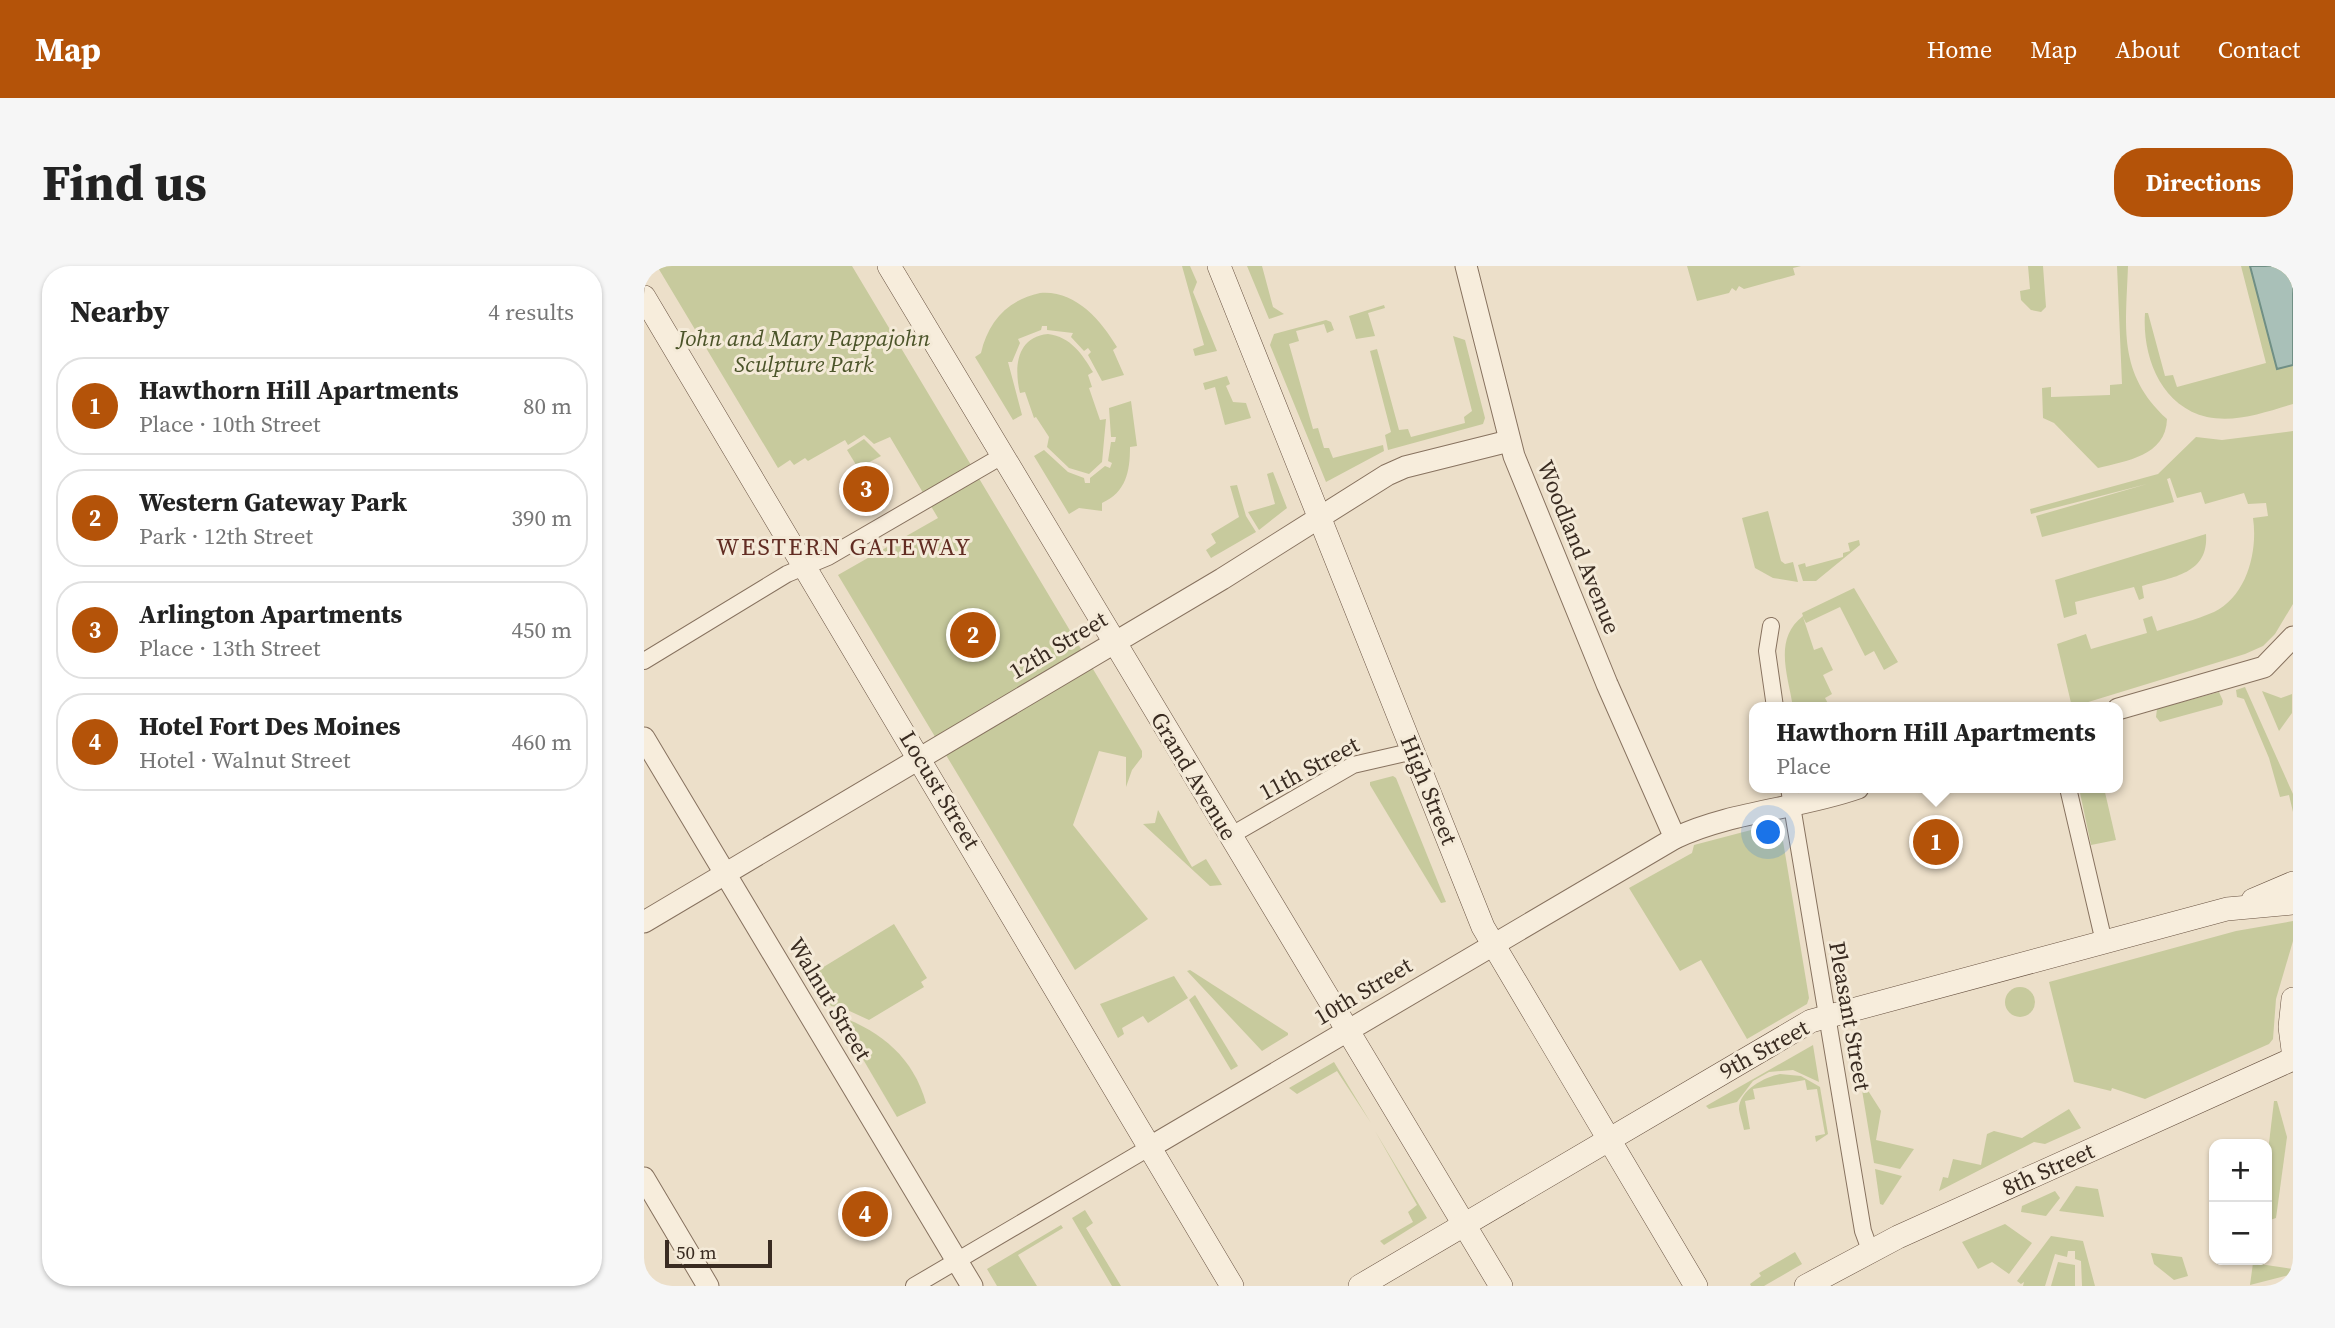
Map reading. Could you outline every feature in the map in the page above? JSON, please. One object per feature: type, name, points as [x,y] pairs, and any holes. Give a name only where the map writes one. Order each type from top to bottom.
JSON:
[{"type":"main road","name":"Grand Avenue","points":[[889,266],[1501,1286]]},
{"type":"main road","name":"High Street","points":[[1219,266],[1492,945],[1696,1286]]},
{"type":"main road","name":"Locust Street","points":[[644,297],[1152,1146],[1232,1286]]},
{"type":"main road","points":[[2227,909],[2293,883]]},
{"type":"main road","name":"9th Street","points":[[1360,1286],[1803,1025],[2227,909],[2293,903]]},
{"type":"main road","points":[[2293,999],[2290,1027],[2293,1050]]},
{"type":"main road","name":"8th Street","points":[[1806,1286],[1870,1250],[2293,1059]]},
{"type":"street","name":"Woodland Avenue","points":[[1466,266],[1509,441],[1606,684],[1675,838]]},
{"type":"street","name":"12th Street","points":[[644,922],[1115,643],[1405,467],[1509,441]]},
{"type":"street","points":[[644,660],[805,565],[828,557],[1002,456]]},
{"type":"street","points":[[1771,626],[1767,651],[1774,702]]},
{"type":"street","points":[[2123,708],[2264,667],[2293,638]]},
{"type":"street","name":"Walnut Street","points":[[644,738],[972,1286]]},
{"type":"street","name":"11th Street","points":[[1230,836],[1346,769],[1367,760],[1414,751]]},
{"type":"street","name":"10th Street","points":[[914,1286],[1675,838],[1790,798],[1824,793]]},
{"type":"street","points":[[2069,793],[2104,942]]},
{"type":"street","name":"Pleasant Street","points":[[1790,798],[1863,1231],[1870,1250]]},
{"type":"street","points":[[645,1181],[708,1286]]},
{"type":"green space","name":"John and Mary Pappajohn Sculpture Park","points":[[657,266],[852,266],[1142,751],[1142,757],[1132,770],[1126,787],[1126,757],[1099,751],[1073,825],[1148,919],[1075,970],[838,575],[938,518],[890,437],[874,444],[864,435],[848,445],[845,440],[808,461],[805,458],[794,465],[790,460],[778,468]]},
{"type":"green space","points":[[1182,266],[1190,266],[1197,282],[1193,292],[1217,351],[1195,356],[1193,349],[1204,345]]},
{"type":"green space","points":[[1247,266],[1262,266],[1273,307],[1284,314],[1269,319]]},
{"type":"green space","points":[[1687,266],[1801,266],[1793,268],[1795,275],[1744,289],[1739,286],[1736,291],[1732,288],[1729,293],[1697,301]]},
{"type":"green space","points":[[2028,266],[2043,266],[2046,307],[2041,312],[2031,310],[2021,300],[2020,291],[2030,289]]},
{"type":"green space","points":[[2117,266],[2128,266],[2126,329],[2132,366],[2151,402],[2167,419],[2160,441],[2152,449],[2132,459],[2098,468],[2054,423],[2043,418],[2042,388],[2051,387],[2051,397],[2110,395],[2110,385],[2122,384]]},
{"type":"green space","points":[[2241,266],[2293,266],[2293,404],[2240,418],[2207,417],[2177,402],[2157,377],[2147,345],[2145,313],[2148,313],[2165,376],[2173,375],[2177,387],[2266,363]]},
{"type":"green space","points":[[1040,293],[1064,296],[1085,308],[1103,326],[1117,347],[1113,350],[1124,375],[1102,381],[1088,355],[1091,352],[1088,348],[1084,351],[1071,337],[1073,333],[1047,330],[1047,326],[1042,326],[1041,330],[1018,339],[1020,343],[1012,362],[1008,362],[1022,415],[1013,420],[975,357],[981,353],[994,322],[1001,314],[1018,301]]},
{"type":"green space","points":[[1384,305],[1385,308],[1368,313],[1375,336],[1356,339],[1349,316]]},
{"type":"green space","points":[[1326,320],[1331,322],[1334,330],[1327,333],[1324,324],[1296,331],[1299,341],[1289,344],[1313,429],[1318,428],[1324,448],[1329,448],[1333,458],[1383,445],[1384,451],[1326,482],[1270,345],[1274,334]]},
{"type":"green space","points":[[1048,334],[1069,343],[1093,372],[1088,375],[1092,387],[1089,388],[1100,420],[1106,419],[1102,462],[1089,474],[1069,468],[1047,447],[1049,437],[1036,417],[1034,418],[1025,392],[1020,393],[1017,374],[1023,347],[1037,336]]},
{"type":"green space","points":[[1453,336],[1465,340],[1485,418],[1483,424],[1388,450],[1385,435],[1391,432],[1370,351],[1377,349],[1399,430],[1408,429],[1411,437],[1465,423],[1464,417],[1472,411]]},
{"type":"green space","points":[[1227,376],[1230,384],[1226,386],[1233,402],[1246,403],[1251,418],[1225,425],[1215,387],[1205,390],[1203,383]]},
{"type":"green space","points":[[1131,401],[1137,446],[1130,447],[1125,480],[1116,493],[1102,503],[1102,511],[1079,508],[1069,514],[1034,456],[1044,450],[1068,472],[1084,478],[1085,483],[1090,483],[1090,478],[1105,466],[1110,468],[1112,463],[1108,461],[1111,442],[1115,442],[1116,437],[1111,437],[1109,408]]},
{"type":"green space","points":[[2293,431],[2293,604],[2275,634],[2263,646],[2245,654],[2088,702],[2071,702],[2057,644],[2086,634],[2091,649],[2147,633],[2143,619],[2152,616],[2157,631],[2207,615],[2225,605],[2235,595],[2248,571],[2254,544],[2253,518],[2268,516],[2266,503],[2248,504],[2244,493],[2205,504],[2201,492],[2177,498],[2170,478],[2167,479],[2174,502],[2042,537],[2036,516],[2147,484],[2031,514],[2030,509],[2158,474],[2196,437],[2222,440]]},
{"type":"green space","points":[[864,439],[881,456],[858,468],[847,450]]},
{"type":"green space","points":[[1273,472],[1287,508],[1259,530],[1248,512],[1275,504],[1267,474]]},
{"type":"green space","points":[[1237,485],[1246,516],[1256,532],[1211,558],[1206,550],[1216,543],[1211,534],[1239,517],[1230,486]]},
{"type":"green space","points":[[1768,511],[1781,561],[1785,564],[1793,562],[1798,582],[1773,578],[1755,568],[1742,518]]},
{"type":"green space","points":[[2206,534],[2202,558],[2195,566],[2177,576],[2142,586],[2144,598],[2139,600],[2134,587],[2075,602],[2077,614],[2064,618],[2055,580]]},
{"type":"green space","points":[[1859,540],[1860,545],[1816,581],[1803,581],[1798,565],[1805,563],[1806,567],[1843,557],[1843,553],[1850,551],[1848,543]]},
{"type":"green space","points":[[1854,588],[1898,662],[1884,670],[1874,651],[1865,656],[1840,607],[1806,623],[1803,617],[1814,650],[1822,647],[1833,670],[1823,675],[1832,694],[1825,698],[1827,702],[1792,702],[1785,646],[1788,635],[1803,616],[1802,613]]},
{"type":"green space","points":[[2245,687],[2293,794],[2293,812],[2289,795],[2280,797],[2269,758],[2244,699],[2237,697],[2236,690]]},
{"type":"green space","points":[[2262,691],[2281,698],[2292,694],[2292,713],[2279,731]]},
{"type":"green space","points":[[2219,692],[2222,705],[2160,722],[2156,717],[2157,709]]},
{"type":"green space","points":[[1393,776],[1446,902],[1441,903],[1370,785],[1370,782]]},
{"type":"green space","points":[[2080,793],[2105,793],[2116,840],[2091,845]]},
{"type":"green space","points":[[1158,810],[1192,867],[1206,859],[1222,885],[1210,886],[1143,824],[1155,823]]},
{"type":"green space","points":[[1770,825],[1782,835],[1809,998],[1807,1004],[1747,1039],[1701,960],[1680,971],[1629,888],[1692,853],[1694,845]]},
{"type":"green space","points":[[2293,921],[2293,941],[2276,999],[2273,1039],[2269,1044],[2145,1099],[2112,1088],[2111,1091],[2074,1082],[2049,982],[2236,931]]},
{"type":"green space","points":[[894,924],[927,978],[921,982],[924,987],[869,1020],[843,1008],[831,1006],[812,974]]},
{"type":"green space","points":[[1190,970],[1288,1035],[1262,1051],[1187,971]]},
{"type":"green space","points":[[1174,976],[1188,998],[1148,1023],[1143,1016],[1122,1028],[1124,1034],[1118,1038],[1100,1004]]},
{"type":"green space","points":[[2020,987],[2026,988],[2034,996],[2034,1008],[2026,1016],[2020,1017],[2014,1016],[2006,1008],[2005,1002],[2006,996],[2014,988]]},
{"type":"green space","points":[[1195,995],[1238,1066],[1231,1070],[1189,1000]]},
{"type":"green space","points":[[837,1015],[868,1029],[893,1048],[913,1072],[926,1103],[897,1117]]},
{"type":"green space","points":[[1813,1045],[1819,1082],[1793,1070],[1769,1072],[1753,1081],[1737,1102],[1709,1109],[1706,1106]]},
{"type":"green space","points":[[1334,1062],[1371,1123],[1337,1071],[1297,1094],[1289,1088]]},
{"type":"green space","points":[[1780,1074],[1801,1076],[1820,1087],[1828,1134],[1816,1142],[1815,1136],[1825,1134],[1817,1089],[1807,1090],[1805,1080],[1753,1089],[1755,1099],[1745,1101],[1750,1129],[1744,1130],[1739,1109],[1743,1096],[1760,1081]]},
{"type":"green space","points":[[1860,1078],[1881,1111],[1876,1140],[1914,1149],[1900,1169],[1874,1163]]},
{"type":"green space","points":[[2274,1101],[2277,1101],[2287,1137],[2276,1218],[2272,1219],[2272,1139],[2269,1139]]},
{"type":"green space","points":[[2069,1109],[2081,1128],[2045,1144],[2034,1142],[1939,1191],[1943,1177],[1948,1178],[1953,1159],[1981,1165],[1987,1134],[1994,1131],[2022,1138]]},
{"type":"green space","points":[[1375,1131],[1427,1218],[1384,1245],[1380,1241],[1413,1222],[1408,1212],[1417,1205]]},
{"type":"green space","points":[[1875,1169],[1902,1176],[1883,1205],[1880,1204]]},
{"type":"green space","points":[[2076,1186],[2098,1189],[2104,1217],[2059,1211]]},
{"type":"green space","points":[[2055,1191],[2060,1198],[2046,1216],[2021,1212],[2022,1206]]},
{"type":"green space","points":[[1085,1210],[1093,1223],[1086,1228],[1121,1286],[1112,1286],[1072,1218]]},
{"type":"green space","points":[[2005,1224],[2032,1243],[2009,1274],[1992,1262],[1978,1269],[1962,1242]]},
{"type":"green space","points":[[1061,1225],[1063,1228],[1018,1255],[1037,1286],[997,1286],[987,1269]]},
{"type":"green space","points":[[2051,1236],[2083,1241],[2095,1286],[2082,1286],[2081,1261],[2075,1259],[2075,1251],[2068,1251],[2067,1257],[2055,1254],[2045,1286],[2023,1286],[2024,1282],[2021,1284],[2017,1281]]},
{"type":"green space","points":[[1795,1252],[1802,1264],[1764,1286],[1751,1286],[1750,1284],[1761,1276],[1759,1273]]},
{"type":"green space","points":[[2151,1253],[2182,1257],[2188,1276],[2174,1280],[2154,1264]]},
{"type":"green space","points":[[2058,1262],[2075,1265],[2075,1286],[2051,1286]]},
{"type":"green space","points":[[2253,1265],[2293,1269],[2293,1274],[2250,1285]]},
{"type":"water","points":[[2250,266],[2293,266],[2293,365],[2277,369]]},
{"type":"place","name":"Arlington Apartments","points":[[866,489]]},
{"type":"place","name":"Western Gateway Park","points":[[973,635]]},
{"type":"place","name":"Hawthorn Hill Apartments","points":[[1936,842]]},
{"type":"place","name":"Hotel Fort Des Moines","points":[[865,1214]]},
{"type":"district","name":"WESTERN GATEWAY","points":[[844,547]]}]
